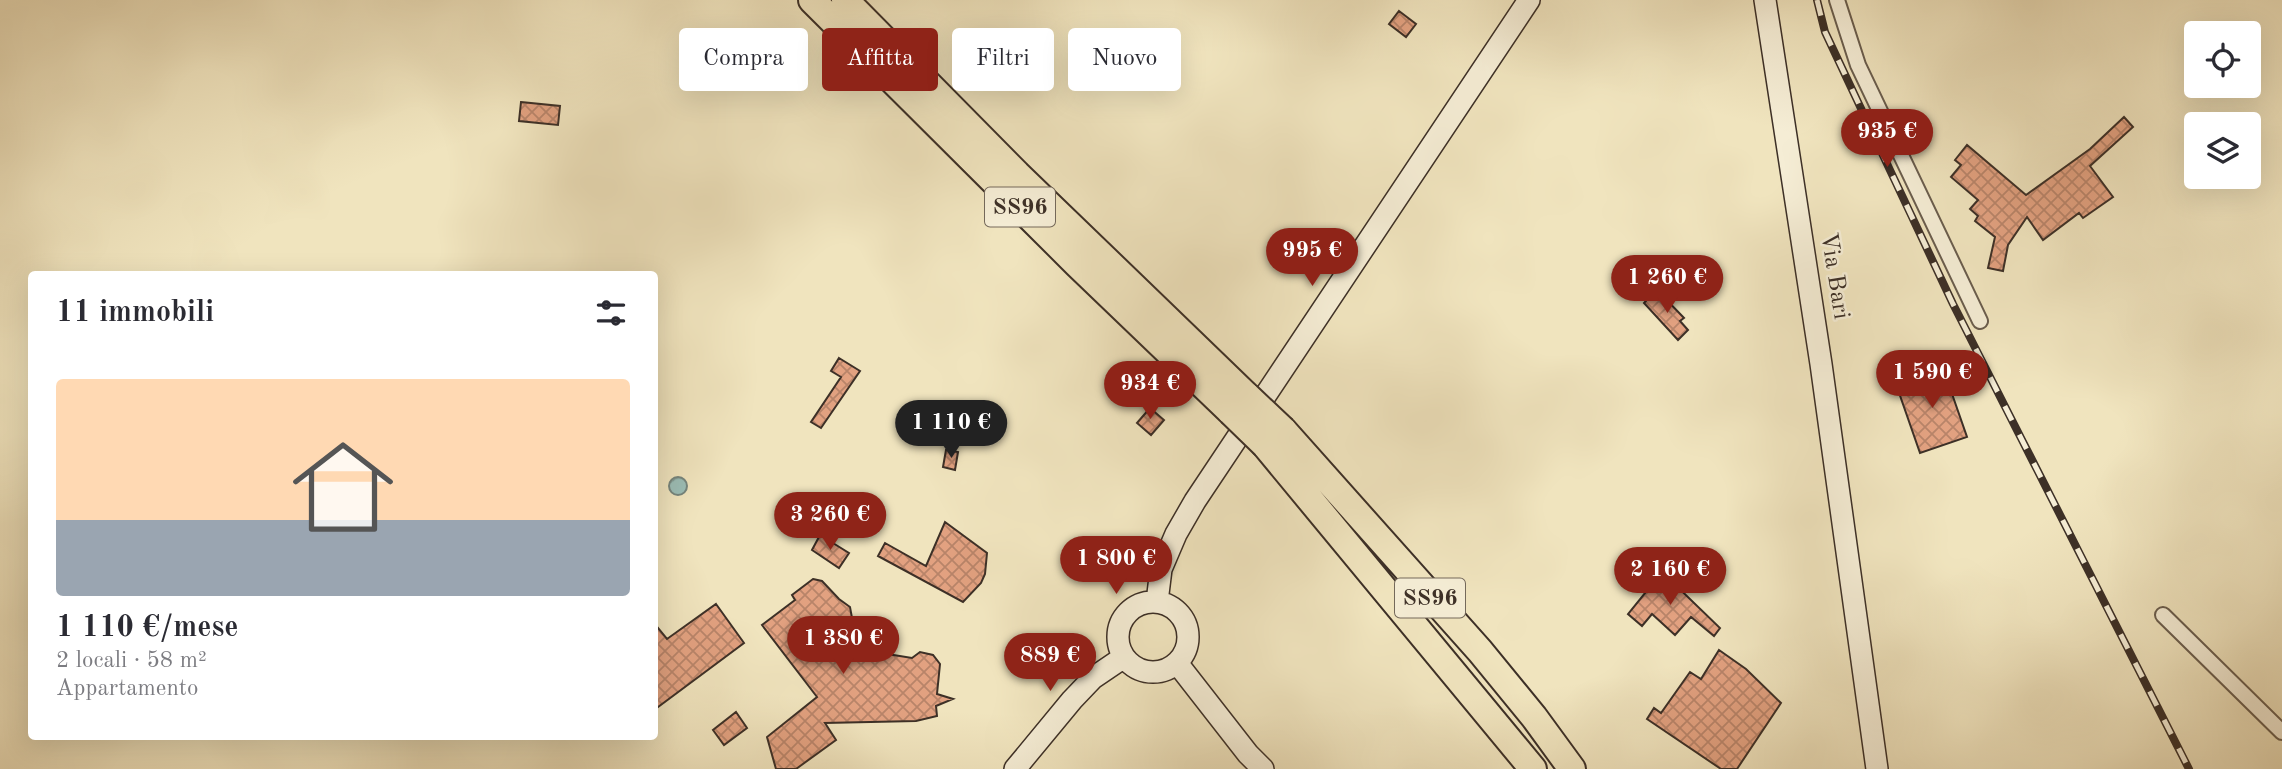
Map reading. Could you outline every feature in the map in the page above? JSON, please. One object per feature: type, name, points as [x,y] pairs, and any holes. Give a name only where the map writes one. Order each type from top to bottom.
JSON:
[{"type":"highway","name":"SS96","points":[[812,0],[1077,264],[1274,437],[1479,652],[1534,717],[1572,769]]},
{"type":"highway","name":"SS96","points":[[845,0],[1239,404]]},
{"type":"highway","name":"SS96","points":[[1274,437],[1532,769]]},
{"type":"highway","points":[[1508,739],[1527,769]]},
{"type":"main road","points":[[1157,602],[1161,569],[1176,534],[1195,501],[1529,0]]},
{"type":"main road","name":"Via Bari","points":[[1765,0],[1821,365],[1877,769]]},
{"type":"main road","points":[[1157,602],[1168,605],[1185,621],[1188,643],[1177,663],[1167,670],[1155,673],[1143,671],[1124,657],[1118,635],[1127,614],[1135,607],[1157,602]]},
{"type":"main road","points":[[1015,769],[1093,678],[1124,657]]},
{"type":"main road","points":[[1177,663],[1262,769]]},
{"type":"street","points":[[1837,0],[1858,65],[1980,321]]},
{"type":"street","points":[[2163,615],[2282,732]]},
{"type":"water","points":[[678,477],[684,480],[687,486],[684,492],[678,495],[672,492],[669,486],[672,480]]},
{"type":"building","points":[[1399,11],[1416,24],[1406,37],[1389,24]]},
{"type":"building","points":[[521,102],[560,106],[558,125],[519,121]]},
{"type":"building","points":[[2124,117],[2133,127],[2090,166],[2113,197],[2083,218],[2079,213],[2043,240],[2027,217],[2008,245],[2003,271],[1988,268],[1995,237],[1975,221],[1978,216],[1970,209],[1978,200],[1951,177],[1961,165],[1955,160],[1967,145],[2026,195],[2090,149]]},
{"type":"building","points":[[1653,293],[1657,297],[1661,294],[1684,318],[1680,321],[1688,330],[1678,340],[1644,303]]},
{"type":"building","points":[[839,358],[860,371],[821,428],[811,422],[841,377],[831,371]]},
{"type":"building","points":[[1943,368],[1967,437],[1920,453],[1896,384]]},
{"type":"building","points":[[1150,408],[1164,420],[1151,435],[1137,423]]},
{"type":"building","points":[[946,450],[958,452],[955,470],[943,467]]},
{"type":"building","points":[[787,496],[804,504],[798,518],[780,511]]},
{"type":"building","points":[[945,522],[987,553],[985,574],[981,583],[963,602],[878,556],[885,543],[926,566]]},
{"type":"building","points":[[820,535],[849,553],[839,568],[812,550]]},
{"type":"building","points":[[1662,572],[1720,628],[1714,636],[1691,617],[1675,635],[1652,614],[1642,626],[1628,614]]},
{"type":"building","points":[[813,579],[822,581],[850,607],[863,645],[869,651],[912,658],[920,652],[933,655],[940,664],[937,694],[953,699],[936,706],[937,716],[916,721],[825,723],[836,740],[796,769],[776,769],[767,737],[817,697],[762,625],[795,600],[792,595]]},
{"type":"building","points":[[716,604],[744,643],[658,707],[658,628],[667,639]]},
{"type":"building","points":[[1719,650],[1746,669],[1781,703],[1737,769],[1721,769],[1647,719],[1654,708],[1661,713],[1690,672],[1701,679]]},
{"type":"building","points":[[736,712],[747,728],[724,745],[713,730]]},
{"type":"railway","points":[[1817,0],[1825,32],[1953,304],[2189,769]]}]
